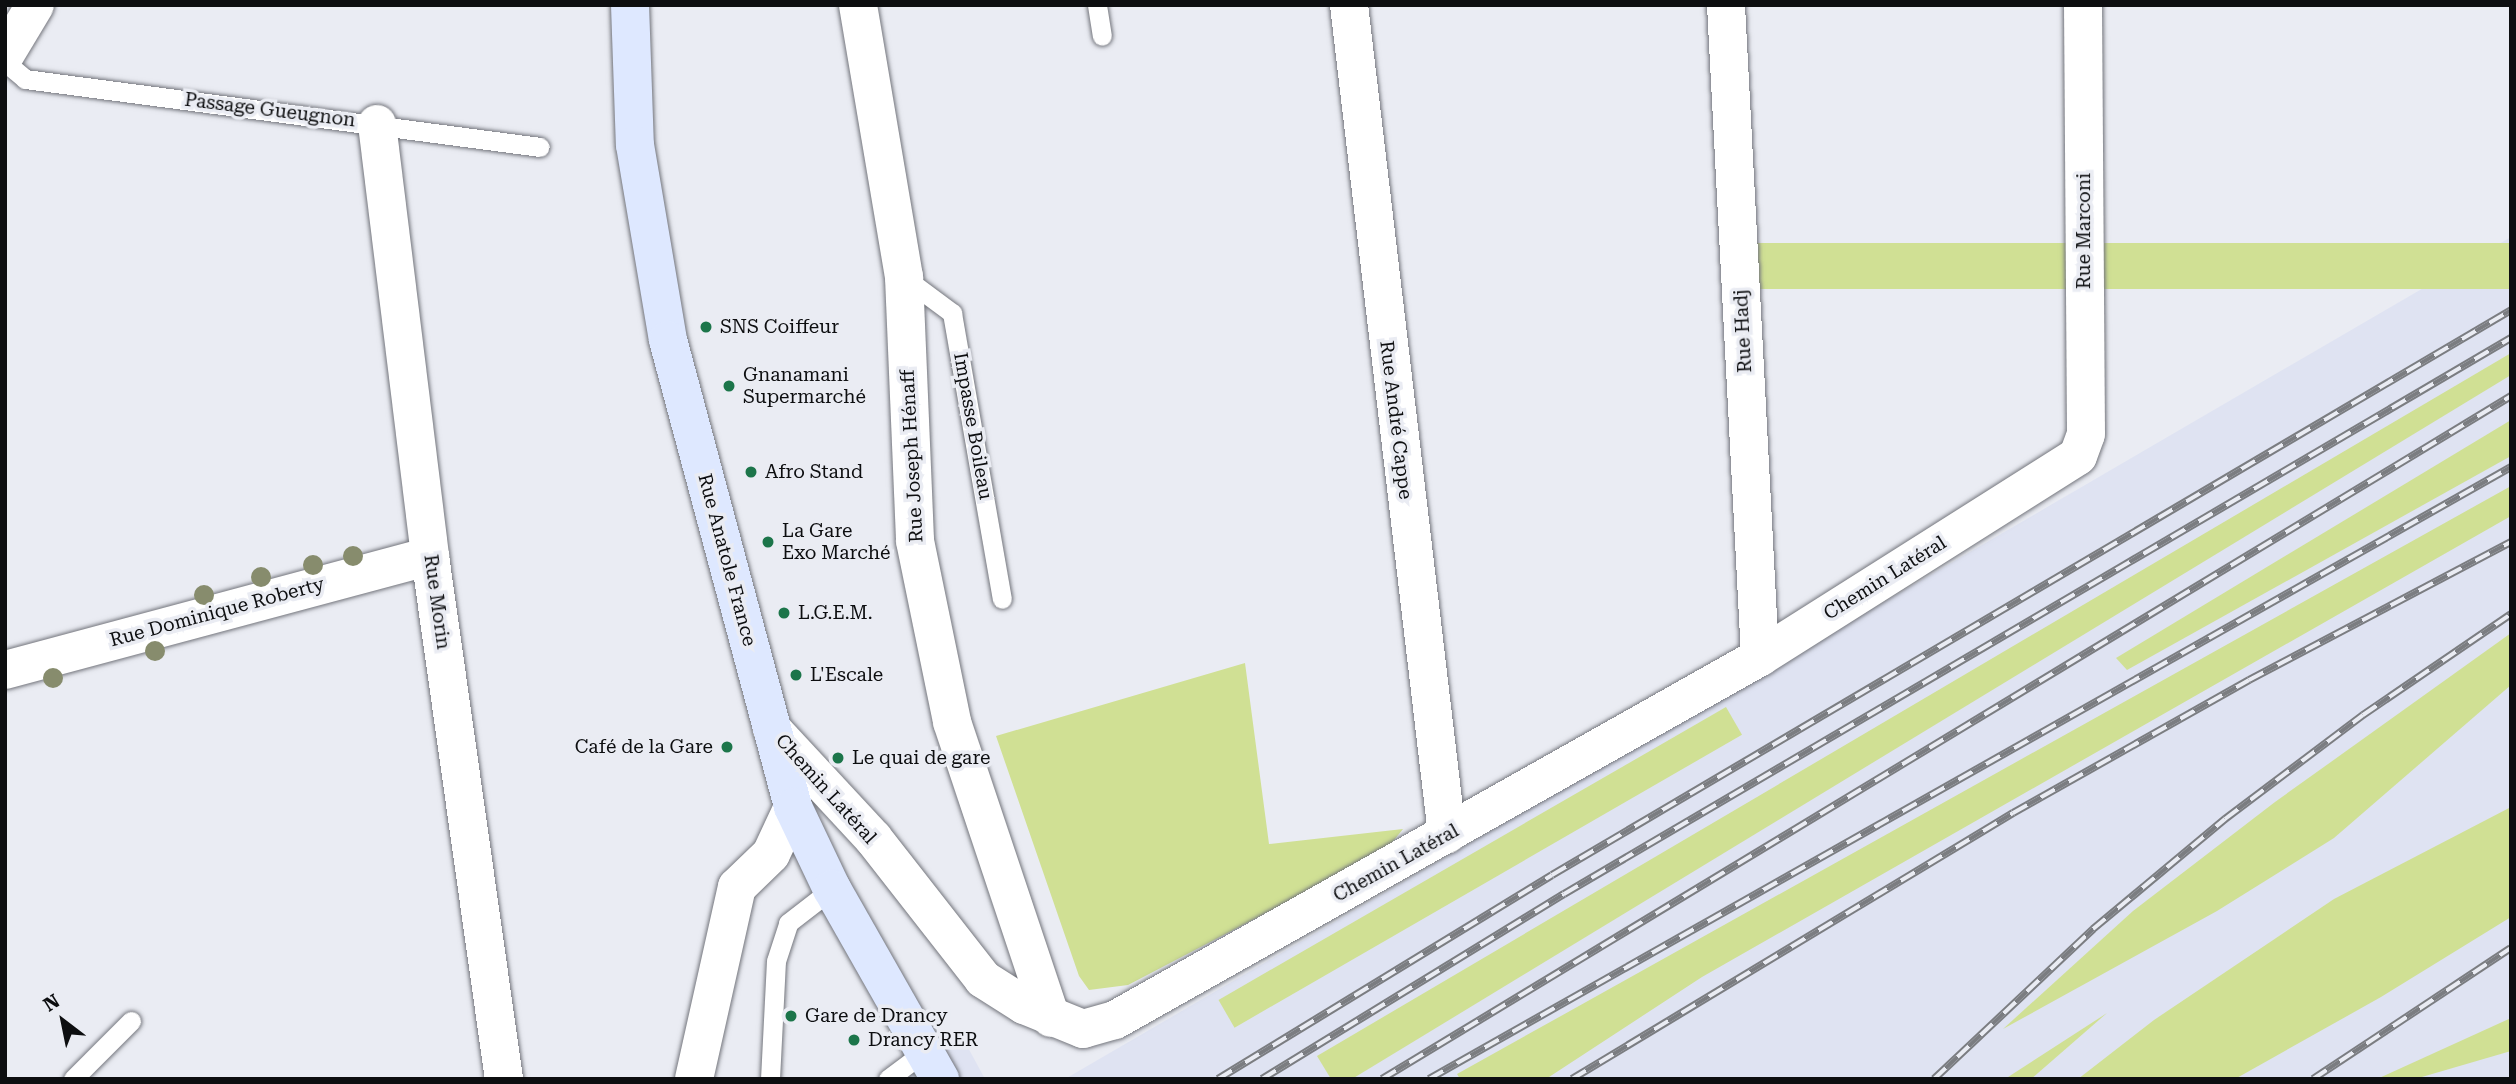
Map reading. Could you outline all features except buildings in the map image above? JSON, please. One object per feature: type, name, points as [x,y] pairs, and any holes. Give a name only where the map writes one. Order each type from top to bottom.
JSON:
[{"type":"main road","name":"Rue Anatole France","points":[[630,5],[635,145],[668,340],[793,807],[832,889],[932,1065]]},
{"type":"street","points":[[5,55],[35,5]]},
{"type":"street","name":"Rue Joseph Hénaff","points":[[859,5],[904,277],[915,541],[952,722],[1051,1018]]},
{"type":"street","name":"Rue André Cappe","points":[[1349,5],[1447,834]]},
{"type":"street","name":"Rue Hadj","points":[[1726,5],[1760,657]]},
{"type":"street","name":"Rue Marconi","points":[[2078,456],[2086,434],[2083,5]]},
{"type":"street","name":"Rue Morin","points":[[377,124],[430,556],[504,1079]]},
{"type":"street","name":"Chemin Latéral","points":[[772,729],[873,838],[983,979],[1051,1018],[1083,1029],[1115,1020],[1760,657],[2078,456]]},
{"type":"street","name":"Rue Dominique Roberty","points":[[5,670],[430,556]]},
{"type":"street","name":"Chemin Latéral","points":[[694,1079],[737,887],[771,854],[793,807]]},
{"type":"lane","points":[[1097,5],[1102,36]]},
{"type":"lane","name":"Passage Gueugnon","points":[[5,62],[25,79],[540,146]]},
{"type":"lane","name":"Impasse Boileau","points":[[904,277],[952,313],[1002,599]]},
{"type":"lane","points":[[770,1079],[776,961],[788,923],[832,889]]},
{"type":"lane","points":[[73,1079],[131,1021]]},
{"type":"lane","points":[[888,1079],[932,1065]]},
{"type":"shaded area","points":[[2511,237],[2511,1079],[1065,1079]]},
{"type":"shaded area","points":[[959,1031],[985,1079],[882,1079]]},
{"type":"green space","points":[[1729,243],[2511,243],[2511,289],[1729,289]]},
{"type":"green space","points":[[2511,353],[2511,375],[1352,1079],[1331,1079],[1317,1056]]},
{"type":"green space","points":[[2511,420],[2511,456],[2127,670],[2116,658]]},
{"type":"green space","points":[[2511,486],[2511,516],[1702,977],[1546,1079],[1460,1079],[1457,1074]]},
{"type":"green space","points":[[2511,633],[2511,685],[2334,838],[2217,911],[2003,1029],[2133,911],[2275,802]]},
{"type":"green space","points":[[1245,663],[1269,844],[1403,829],[1386,850],[1128,985],[1089,990],[1079,976],[996,736]]},
{"type":"green space","points":[[1726,707],[1742,735],[1235,1028],[1219,1000]]},
{"type":"green space","points":[[2511,807],[2511,917],[2381,997],[2235,1079],[2078,1079],[2154,1020],[2334,899]]},
{"type":"green space","points":[[2107,1013],[2031,1079],[2005,1079]]},
{"type":"green space","points":[[2511,1018],[2511,1051],[2415,1079],[2377,1079]]},
{"type":"railway","points":[[1218,1079],[1552,875],[2511,310]]},
{"type":"railway","points":[[1262,1079],[1564,894],[2511,338]]},
{"type":"railway","points":[[1382,1079],[2511,396]]},
{"type":"railway","points":[[1429,1079],[2511,467]]},
{"type":"railway","points":[[1572,1079],[2013,813],[2249,680],[2511,542]]},
{"type":"railway","points":[[1934,1079],[2093,929],[2225,819],[2363,715],[2511,614]]},
{"type":"railway","points":[[2313,1079],[2511,948]]},
{"type":"place","name":"SNS Coiffeur","points":[[706,327]]},
{"type":"place","name":"Gnanamani Supermarché","points":[[729,386]]},
{"type":"place","name":"Afro Stand","points":[[751,472]]},
{"type":"place","name":"La Gare Exo Marché","points":[[768,542]]},
{"type":"place","name":"L.G.E.M.","points":[[784,613]]},
{"type":"place","name":"L'Escale","points":[[796,675]]},
{"type":"place","name":"Café de la Gare","points":[[727,747]]},
{"type":"place","name":"Le quai de gare","points":[[838,758]]},
{"type":"place","name":"Gare de Drancy","points":[[791,1016]]},
{"type":"place","name":"Drancy RER","points":[[854,1040]]}]
